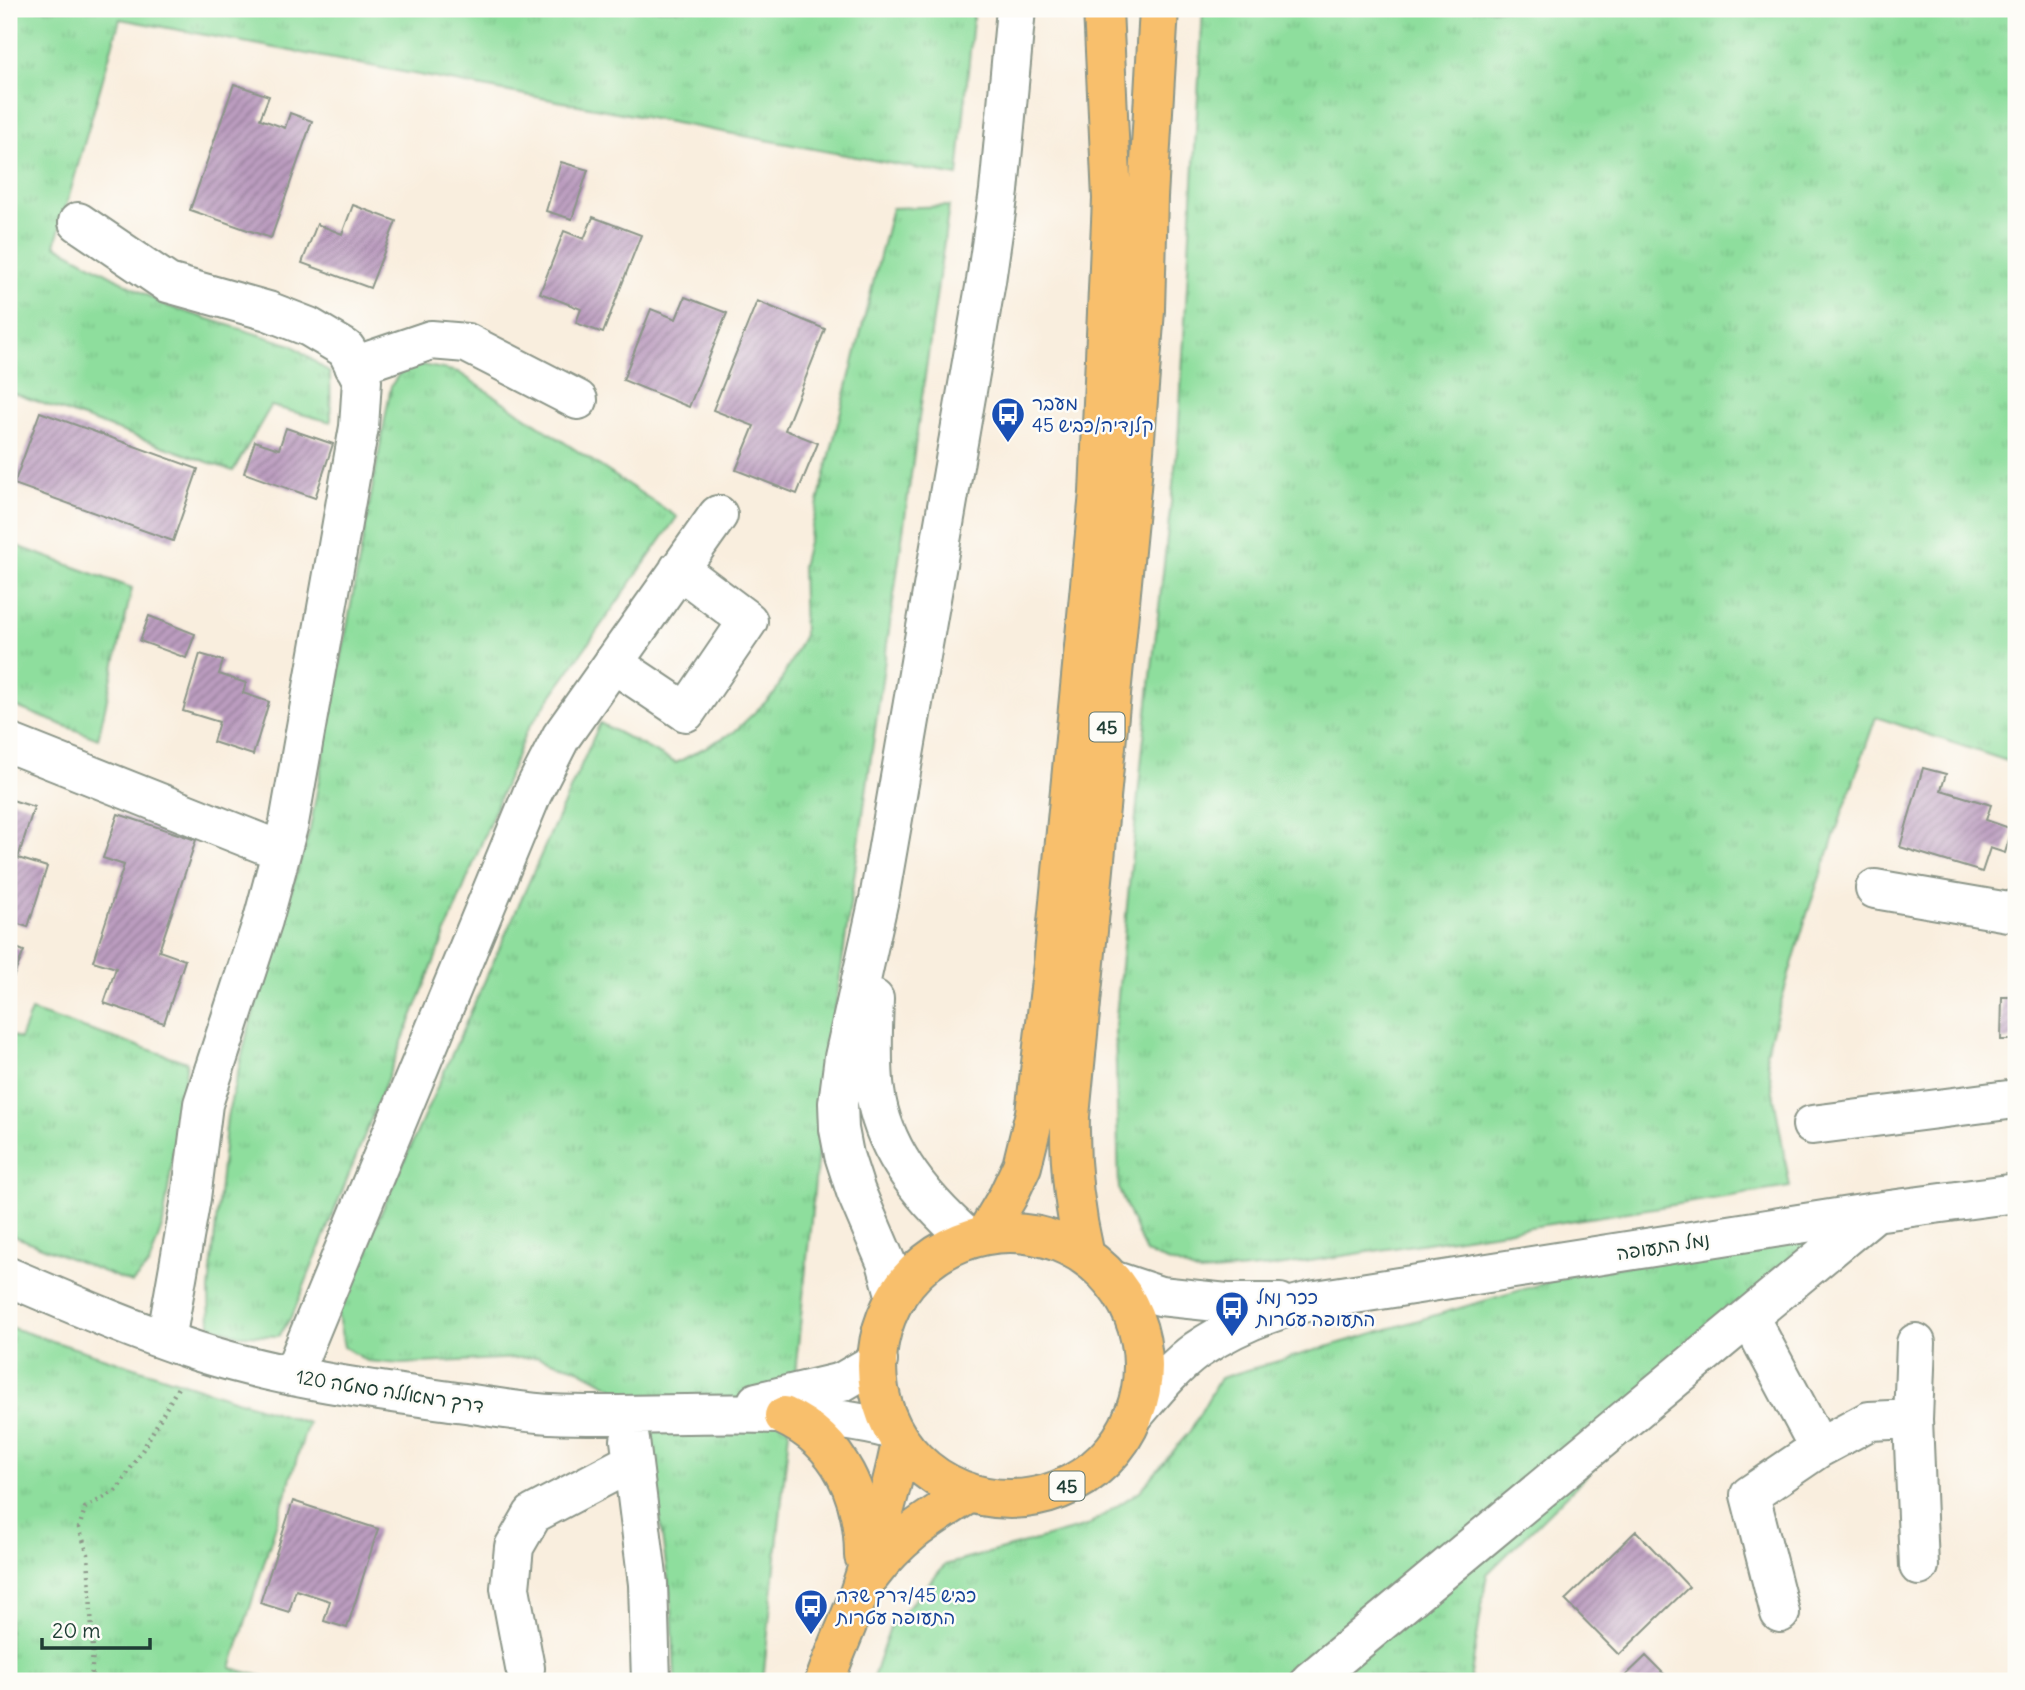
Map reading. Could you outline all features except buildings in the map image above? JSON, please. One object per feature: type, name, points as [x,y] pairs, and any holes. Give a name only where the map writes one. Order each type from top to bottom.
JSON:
[{"type":"highway","points":[[1103,9],[1130,198]]},
{"type":"highway","points":[[1130,198],[1159,9]]},
{"type":"highway","name":"45","points":[[977,1237],[1008,1196],[1025,1153],[1035,1113],[1053,964],[1130,198]]},
{"type":"highway","name":"45","points":[[1098,1268],[1054,1240],[1037,1235],[1002,1233],[977,1237],[940,1253],[915,1273],[896,1298],[882,1328],[877,1361],[881,1396],[897,1436],[924,1468],[954,1487],[970,1493],[1009,1499],[1029,1498],[1067,1486],[1084,1477],[1113,1450],[1133,1416],[1142,1381],[1141,1345],[1130,1311],[1098,1268],[1072,1193],[1069,1157],[1070,1116],[1131,489],[1145,310],[1130,198]]},
{"type":"highway","points":[[784,1416],[817,1436],[832,1452],[845,1473],[864,1528],[862,1587]]},
{"type":"highway","points":[[825,1681],[862,1587],[896,1471],[897,1436]]},
{"type":"highway","points":[[862,1587],[888,1552],[908,1533],[970,1493]]},
{"type":"street","points":[[896,1298],[886,1262],[856,1192],[844,1155],[838,1103],[843,1066],[879,899],[986,281],[999,191],[1016,9]]},
{"type":"street","points":[[78,222],[168,283],[268,311],[309,327],[345,349],[362,380],[359,427],[292,810],[262,920],[203,1104],[191,1198],[181,1345]]},
{"type":"street","points":[[354,366],[431,340],[467,343],[578,400]]},
{"type":"street","points":[[292,1376],[532,794],[561,737],[718,515]]},
{"type":"street","points":[[613,663],[686,712],[748,621],[679,569]]},
{"type":"street","points":[[9,743],[281,851]]},
{"type":"street","points":[[1875,889],[2008,912],[2016,909]]},
{"type":"street","points":[[879,899],[873,1035],[875,1093],[888,1138],[928,1201],[977,1237]]},
{"type":"street","points":[[1811,1125],[2016,1099]]},
{"type":"street","name":"נמל התעופה","points":[[1133,1416],[1167,1377],[1197,1350],[1240,1326],[1277,1310],[1310,1301],[1875,1212],[2016,1193]]},
{"type":"street","points":[[1310,1681],[1875,1212]]},
{"type":"street","name":"נמל התעופה","points":[[1098,1268],[1160,1296],[1227,1303],[1310,1301]]},
{"type":"street","name":"דרך רמאללה סמטה 120","points":[[9,1277],[106,1319],[181,1345],[342,1387],[547,1414],[627,1417],[704,1413],[841,1420],[897,1436]]},
{"type":"street","points":[[1749,1317],[1819,1448]]},
{"type":"street","points":[[1916,1343],[1913,1419],[1919,1566]]},
{"type":"street","name":"דרך רמאללה סמטה 120","points":[[704,1413],[842,1382],[877,1361]]},
{"type":"street","points":[[627,1417],[648,1584],[651,1681]]},
{"type":"street","points":[[1780,1613],[1750,1496],[1819,1448],[1869,1421],[1913,1419]]},
{"type":"street","points":[[525,1668],[510,1588],[514,1546],[533,1514],[632,1462]]},
{"type":"path","points":[[91,1681],[93,1650],[88,1555],[79,1528],[86,1508],[117,1490],[167,1409],[181,1345]]},
{"type":"green space","points":[[9,9],[974,9],[958,176],[120,19],[55,245],[167,306],[292,345],[330,373],[331,422],[271,406],[233,471],[13,393],[9,407]]},
{"type":"green space","points":[[1203,9],[2016,9],[2016,764],[1876,717],[1808,911],[1766,1052],[1790,1187],[1271,1267],[1200,1273],[1146,1253],[1119,1190],[1115,1026],[1143,746],[1178,442]]},
{"type":"green space","points":[[949,206],[826,1076],[763,1681],[675,1681],[672,1609],[657,1500],[636,1426],[614,1388],[577,1368],[537,1357],[401,1364],[367,1361],[344,1347],[337,1311],[600,723],[676,763],[734,732],[775,693],[804,635],[802,566],[892,208]]},
{"type":"green space","points":[[407,362],[458,372],[677,517],[526,732],[293,1314],[279,1336],[239,1335],[210,1325],[209,1290],[227,1117],[247,1034],[310,829],[391,386]]},
{"type":"green space","points":[[9,543],[132,588],[98,739],[9,704]]},
{"type":"green space","points":[[31,1011],[187,1062],[163,1224],[149,1265],[132,1283],[9,1234],[9,1034],[20,1039]]},
{"type":"green space","points":[[1832,1233],[1487,1574],[1470,1681],[872,1681],[890,1627],[945,1565],[1087,1526],[1141,1490],[1190,1431],[1220,1378],[1576,1274]]},
{"type":"green space","points":[[9,1327],[308,1423],[231,1668],[279,1681],[9,1681]]},
{"type":"place","name":"מעבר קלנדיה/כביש 45","points":[[1008,444]]},
{"type":"place","name":"ככר נמל התעופה עטרות","points":[[1232,1338]]},
{"type":"place","name":"כביש 45/דרך שדה התעופה עטרות","points":[[811,1636]]}]
